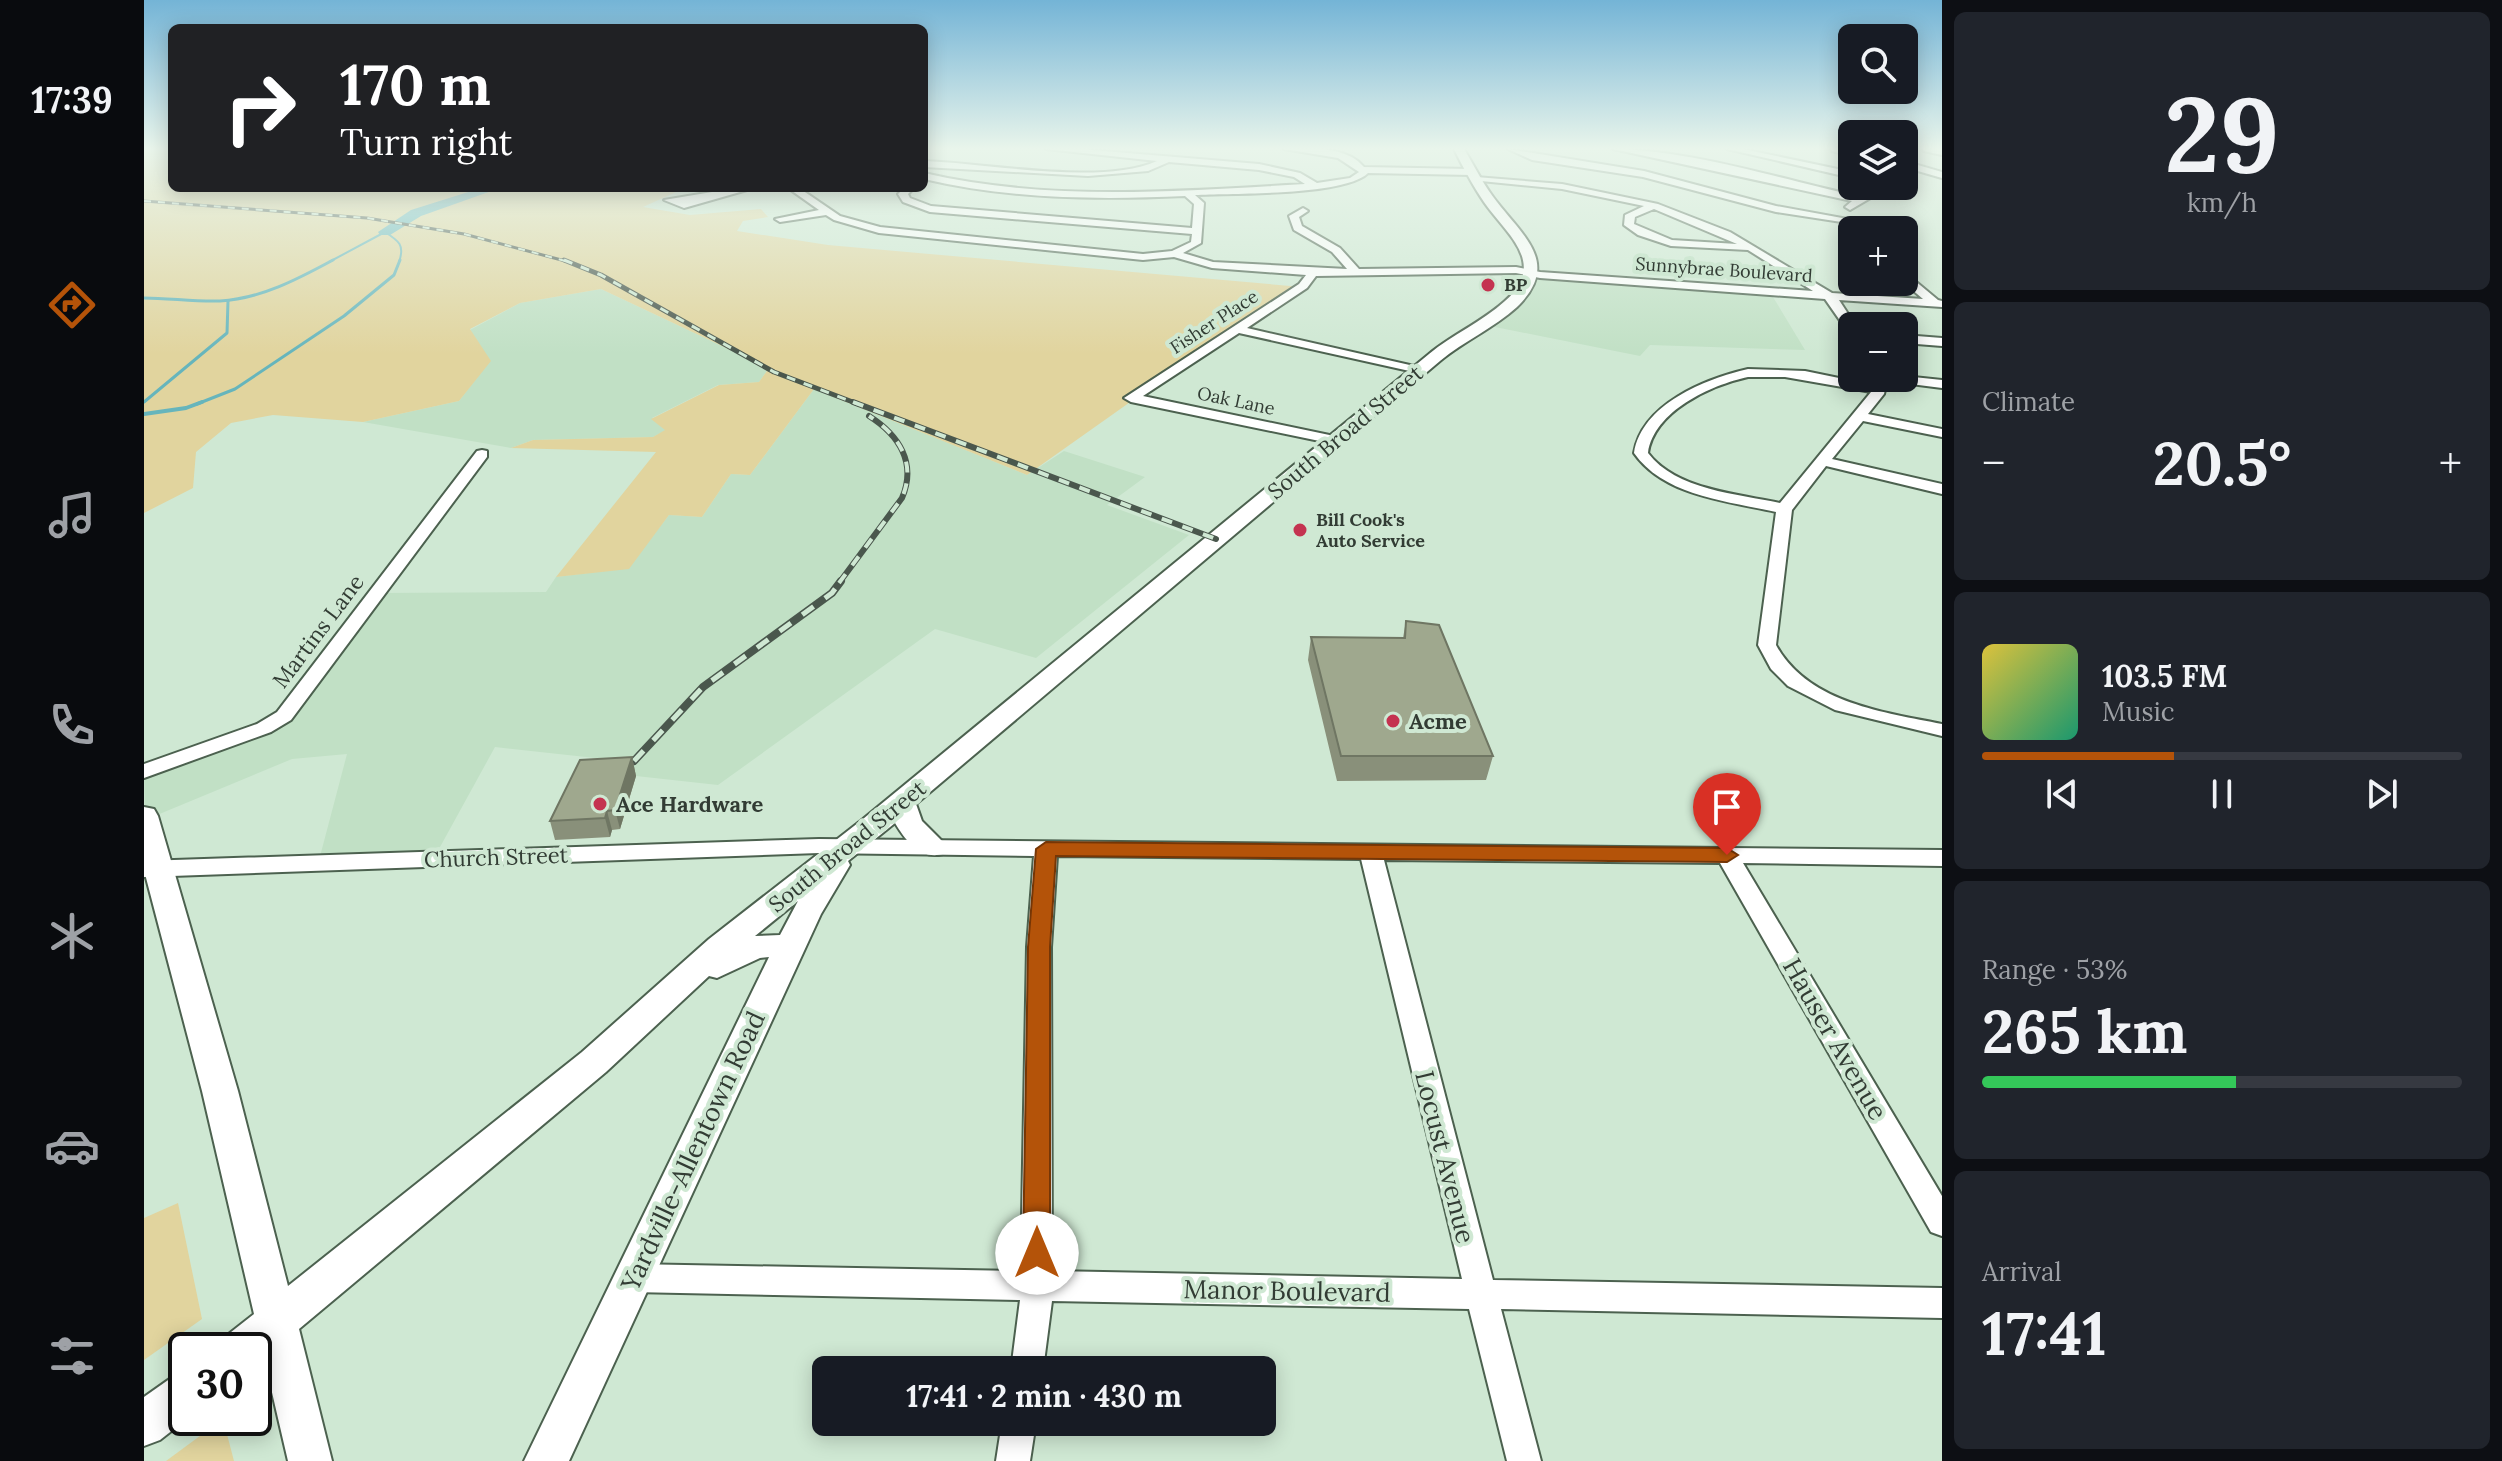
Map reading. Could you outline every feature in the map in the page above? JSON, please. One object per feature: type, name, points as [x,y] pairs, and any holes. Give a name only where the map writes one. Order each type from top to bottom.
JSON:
[{"type":"main road","points":[[1498,217],[1524,271]]},
{"type":"main road","name":"South Broad Street","points":[[264,1332],[594,1062],[720,947],[902,802],[1453,342],[1463,329],[1521,294],[1524,271]]},
{"type":"main road","points":[[902,802],[905,820],[916,834],[933,847]]},
{"type":"main road","points":[[144,816],[152,868],[216,1076],[310,1461]]},
{"type":"main road","name":"Yardville-Allentown Road","points":[[546,1461],[790,948],[820,888],[849,846]]},
{"type":"main road","points":[[687,977],[758,945],[790,948]]},
{"type":"main road","points":[[144,1424],[168,1406]]},
{"type":"street","points":[[780,219],[792,217]]},
{"type":"street","points":[[839,217],[857,225],[914,236],[1132,256],[1174,254],[1212,265],[1313,273],[1524,271]]},
{"type":"street","points":[[1029,217],[1197,231]]},
{"type":"street","points":[[1174,254],[1194,246],[1198,217]]},
{"type":"street","points":[[1294,217],[1298,228],[1336,250],[1357,274]]},
{"type":"street","points":[[1630,217],[1629,225],[1653,237],[1688,244],[1754,246]]},
{"type":"street","points":[[1688,217],[1754,246],[1809,287],[1830,296],[1841,312]]},
{"type":"street","points":[[1814,217],[1838,222]]},
{"type":"street","name":"Sunnybrae Boulevard","points":[[1524,271],[1540,268],[1809,287],[1936,300]]},
{"type":"street","name":"Sunnybrae Boulevard","points":[[1524,271],[1540,275],[1830,296],[1936,300]]},
{"type":"street","name":"Fisher Place","points":[[1131,398],[1303,286],[1313,273]]},
{"type":"street","points":[[1918,287],[1936,300]]},
{"type":"street","points":[[1237,329],[1418,371]]},
{"type":"street","points":[[1918,340],[1942,342]]},
{"type":"street","points":[[1784,509],[1694,486],[1658,472],[1641,453],[1646,432],[1670,408],[1725,379],[1741,374],[1838,378]]},
{"type":"street","points":[[1918,383],[1942,384]]},
{"type":"street","points":[[1877,392],[1784,509],[1767,645],[1775,664],[1803,687],[1839,704],[1942,730]]},
{"type":"street","name":"Oak Lane","points":[[1131,398],[1334,440]]},
{"type":"street","points":[[1860,416],[1942,433]]},
{"type":"street","name":"Martins Lane","points":[[144,771],[264,728],[284,716],[482,454]]},
{"type":"street","points":[[1823,461],[1942,489]]},
{"type":"street","name":"Church Street","points":[[152,868],[849,846],[1942,858]]},
{"type":"street","points":[[1029,1356],[1036,1315],[1039,947],[1046,849]]},
{"type":"street","name":"Locust Avenue","points":[[1372,853],[1373,871],[1524,1461]]},
{"type":"street","name":"Hauser Avenue","points":[[1727,855],[1942,1223]]},
{"type":"street","name":"Manor Boulevard","points":[[632,1278],[1942,1303]]},
{"type":"street","points":[[1013,1461],[1017,1436]]},
{"type":"shaded area","points":[[144,217],[767,217],[743,221],[737,231],[828,245],[1302,287],[1167,376],[1027,475],[814,389],[750,475],[731,474],[702,517],[669,515],[629,569],[556,577],[656,452],[511,448],[533,440],[653,437],[665,430],[651,419],[719,385],[759,382],[769,368],[601,289],[520,303],[470,329],[491,361],[459,401],[363,422],[273,415],[231,423],[196,452],[193,488],[144,513]]},
{"type":"shaded area","points":[[1531,272],[1770,292],[1805,350],[1650,345],[1640,356],[1485,325]]},
{"type":"shaded area","points":[[601,289],[769,368],[759,382],[718,385],[652,418],[666,430],[653,437],[533,440],[511,448],[363,422],[459,401],[490,361],[470,330],[520,303]]},
{"type":"shaded area","points":[[814,389],[1027,475],[1064,451],[1145,477],[1107,505],[1189,535],[1036,658],[935,629],[718,785],[636,776],[595,758],[495,747],[434,858],[318,864],[347,754],[292,759],[145,820],[144,771],[264,728],[377,593],[546,592],[556,577],[628,568],[669,515],[702,517],[731,474],[750,475]]},
{"type":"shaded area","points":[[178,1203],[202,1319],[184,1332],[168,1332],[168,1343],[144,1360],[144,1218]]},
{"type":"shaded area","points":[[200,1436],[227,1436],[234,1461],[166,1461]]},
{"type":"building","name":"Acme","points":[[1406,621],[1439,625],[1493,756],[1341,756],[1311,637],[1405,638]]},
{"type":"building","points":[[632,757],[615,810],[607,811],[605,818],[550,821],[580,760]]},
{"type":"waterway","points":[[385,232],[409,217]]},
{"type":"waterway","points":[[329,262],[385,232],[400,244],[399,262]]},
{"type":"waterway","points":[[144,298],[211,301],[250,296],[278,287],[333,260]]},
{"type":"waterway","points":[[197,404],[235,389],[344,316],[394,275],[400,260]]},
{"type":"waterway","points":[[144,402],[227,333],[228,301]]},
{"type":"waterway","points":[[144,414],[186,408],[202,402]]},
{"type":"railway","points":[[356,217],[464,234],[569,262]]},
{"type":"railway","points":[[564,260],[569,262]]},
{"type":"railway","points":[[569,262],[601,275],[774,372],[858,404]]},
{"type":"railway","points":[[853,402],[1216,539]]},
{"type":"railway","points":[[839,583],[902,498],[906,485],[906,462],[897,441],[869,416]]},
{"type":"railway","points":[[634,761],[703,687],[832,593],[841,581]]},
{"type":"place","name":"BP","points":[[1488,285]]},
{"type":"place","name":"Bill Cook's Auto Service","points":[[1300,530]]},
{"type":"place","name":"Acme","points":[[1393,721]]},
{"type":"place","name":"Ace Hardware","points":[[600,804]]},
{"type":"route","points":[[1037,1253],[1039,947],[1046,849],[1727,855]]}]
